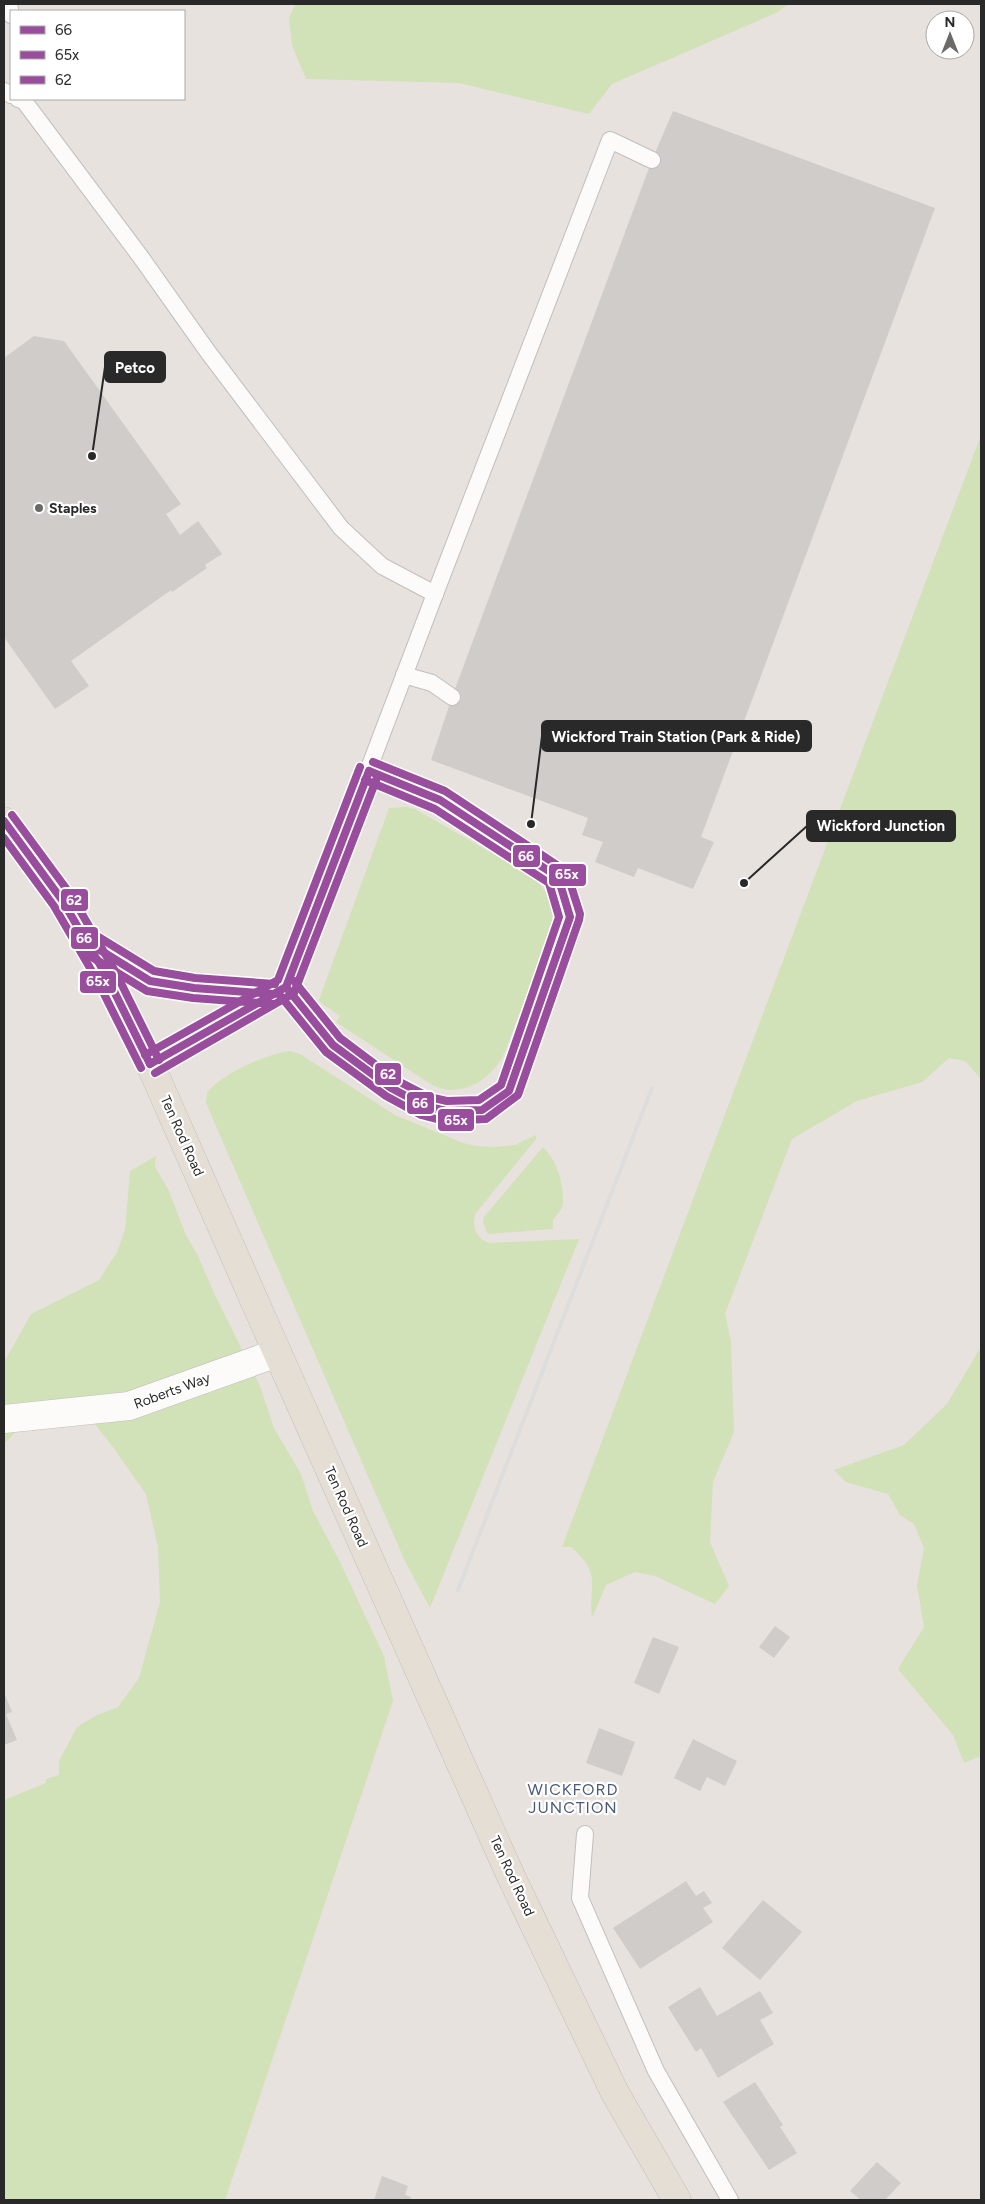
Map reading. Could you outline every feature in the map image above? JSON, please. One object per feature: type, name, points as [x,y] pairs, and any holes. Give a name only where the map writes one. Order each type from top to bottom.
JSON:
[{"type":"main road","name":"Ten Rod Road","points":[[4,821],[62,900],[106,975],[150,1064],[509,1872],[615,2093],[676,2200]]},
{"type":"main road","points":[[86,942],[150,981],[194,988],[280,990]]},
{"type":"street","name":"Roberts Way","points":[[4,1419],[129,1406],[277,1353]]},
{"type":"lane","points":[[21,100],[140,256],[208,352],[341,528],[382,566],[434,594]]},
{"type":"lane","points":[[150,1064],[280,990],[369,771],[434,594],[610,140],[652,160]]},
{"type":"lane","points":[[404,675],[432,683],[452,697]]},
{"type":"lane","points":[[280,990],[333,1045],[391,1088],[425,1106],[446,1111],[482,1110],[509,1091],[570,917],[558,877],[440,800],[369,771]]},
{"type":"lane","points":[[585,1834],[580,1898],[656,2071],[730,2200]]},
{"type":"green space","points":[[295,4],[789,4],[776,13],[612,84],[589,114],[459,83],[306,79],[292,45],[289,18]]},
{"type":"green space","points":[[981,435],[981,1079],[965,1061],[949,1058],[922,1082],[857,1101],[792,1139],[725,1314],[731,1342],[734,1432],[713,1482],[710,1542],[729,1586],[715,1604],[655,1576],[635,1572],[606,1585],[592,1618],[591,1572],[581,1557],[571,1547],[562,1547]]},
{"type":"green space","points":[[407,807],[415,809],[532,876],[543,888],[551,909],[551,932],[504,1054],[491,1072],[483,1079],[464,1088],[454,1090],[432,1085],[336,1022],[340,1016],[319,1000],[389,808]]},
{"type":"green space","points":[[290,1051],[300,1054],[395,1115],[463,1143],[494,1147],[515,1145],[536,1135],[536,1139],[476,1213],[474,1227],[478,1235],[489,1243],[579,1239],[430,1608],[404,1559],[206,1103],[207,1093],[233,1072],[269,1056]]},
{"type":"green space","points":[[543,1147],[559,1173],[563,1195],[562,1206],[553,1220],[553,1229],[488,1234],[483,1223],[484,1217]]},
{"type":"green space","points":[[156,1156],[155,1167],[168,1189],[186,1235],[198,1256],[260,1386],[274,1428],[301,1474],[313,1511],[340,1562],[384,1656],[393,1701],[225,2200],[4,2200],[4,1800],[46,1783],[46,1779],[59,1775],[59,1761],[77,1727],[97,1715],[118,1707],[139,1678],[160,1602],[158,1547],[146,1494],[87,1414],[30,1417],[6,1442],[4,1441],[4,1359],[6,1359],[31,1314],[99,1280],[117,1252],[125,1230],[130,1171]]},
{"type":"green space","points":[[981,1347],[981,1756],[964,1763],[953,1735],[898,1669],[924,1627],[917,1585],[924,1548],[914,1524],[900,1515],[888,1494],[846,1482],[834,1470],[904,1445],[947,1404]]},
{"type":"building","points":[[673,111],[935,208],[701,837],[714,842],[693,889],[638,868],[634,877],[595,862],[603,842],[582,835],[588,818],[431,760],[452,697],[652,160]]},
{"type":"building","points":[[34,336],[64,341],[181,504],[166,514],[180,535],[198,521],[222,554],[205,565],[207,568],[172,592],[171,590],[71,661],[89,686],[55,709],[4,637],[4,358]]},
{"type":"building","points":[[775,1626],[790,1637],[774,1658],[759,1647]]},
{"type":"building","points":[[653,1637],[679,1647],[659,1694],[634,1683]]},
{"type":"building","points":[[4,1692],[12,1712],[6,1714],[17,1740],[4,1745]]},
{"type":"building","points":[[599,1728],[635,1742],[622,1776],[586,1763]]},
{"type":"building","points":[[693,1739],[737,1761],[725,1786],[707,1777],[700,1791],[674,1778]]},
{"type":"building","points":[[686,1881],[696,1896],[704,1891],[712,1903],[703,1908],[713,1922],[640,1969],[613,1928]]},
{"type":"building","points":[[763,1900],[802,1932],[760,1980],[722,1948]]},
{"type":"building","points":[[700,1987],[717,2016],[760,1991],[773,2013],[760,2020],[774,2044],[718,2078],[701,2048],[696,2052],[668,2007]]},
{"type":"building","points":[[755,2082],[783,2125],[780,2127],[797,2153],[769,2170],[723,2102]]},
{"type":"building","points":[[877,2162],[901,2183],[885,2200],[861,2200],[850,2191]]},
{"type":"building","points":[[382,2176],[408,2186],[405,2195],[411,2197],[410,2200],[374,2200]]},
{"type":"railway","points":[[458,1590],[652,1088]]},
{"type":"transit line","name":"65x","points":[[278,993],[326,1052],[386,1096],[421,1115],[444,1121],[486,1119],[518,1095],[579,920],[580,914],[567,873],[445,791],[373,762]]},
{"type":"transit line","name":"62","points":[[145,1055],[278,980],[360,767]]},
{"type":"transit line","name":"66","points":[[286,987],[333,1045],[391,1088],[425,1106],[446,1111],[482,1110],[509,1091],[570,917],[558,877],[440,800],[369,771]]},
{"type":"transit line","name":"66","points":[[150,1064],[286,987],[369,771]]},
{"type":"transit line","name":"65x","points":[[155,1073],[294,993],[378,775]]},
{"type":"transit line","name":"62","points":[[294,981],[340,1038],[396,1080],[429,1097],[447,1101],[479,1100],[501,1085],[559,917],[549,883],[435,809],[365,780]]},
{"type":"transit line","name":"62","points":[[12,815],[71,895],[115,971],[159,1060]]},
{"type":"transit line","name":"66","points":[[4,821],[62,900],[106,975],[150,1064]]},
{"type":"transit line","name":"65x","points":[[4,838],[54,906],[97,980],[141,1068]]},
{"type":"transit line","name":"62","points":[[92,933],[154,971],[195,978],[275,984]]},
{"type":"transit line","name":"66","points":[[87,942],[150,981],[194,988],[274,994]]},
{"type":"transit line","name":"65x","points":[[82,951],[147,991],[193,998],[273,1004]]},
{"type":"place","name":"Petco","points":[[92,456]]},
{"type":"place","name":"Staples","points":[[39,508]]},
{"type":"place","name":"Wickford Train Station (Park & Ride)","points":[[531,824]]},
{"type":"place","name":"Wickford Junction","points":[[744,883]]},
{"type":"district","name":"WICKFORD JUNCTION","points":[[573,1798]]}]
